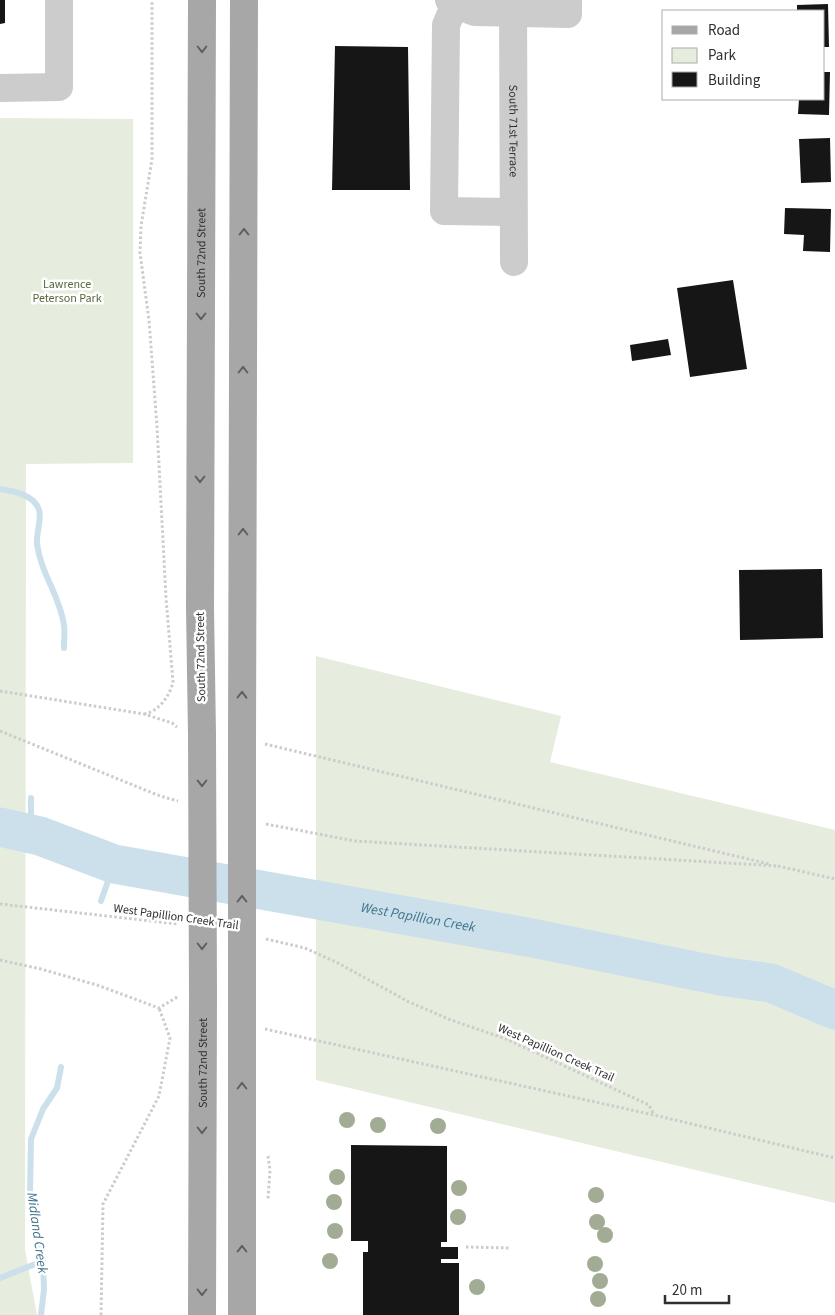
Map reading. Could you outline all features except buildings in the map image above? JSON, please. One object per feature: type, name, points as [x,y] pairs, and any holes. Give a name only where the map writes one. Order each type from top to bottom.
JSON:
[{"type":"main road","name":"South 72nd Street","points":[[202,0],[200,598],[190,731],[193,994],[202,1315]]},
{"type":"main road","points":[[242,1315],[242,1000],[252,748],[244,0]]},
{"type":"street","points":[[0,88],[59,87],[59,0]]},
{"type":"street","points":[[513,212],[444,211],[446,25],[452,2],[475,12],[513,7],[568,14],[568,0]]},
{"type":"street","name":"South 71st Terrace","points":[[513,7],[514,262]]},
{"type":"path","points":[[144,714],[152,711],[159,705],[171,691],[172,682],[157,427],[140,253],[140,226],[152,158],[152,0]]},
{"type":"path","points":[[0,691],[144,714],[190,731]]},
{"type":"path","points":[[0,731],[160,796],[178,801]]},
{"type":"path","points":[[252,748],[264,744],[835,879]]},
{"type":"path","points":[[262,823],[354,841],[778,866]]},
{"type":"path","name":"West Papillion Creek Trail","points":[[0,904],[186,925]]},
{"type":"path","name":"West Papillion Creek Trail","points":[[260,938],[305,948],[409,1002],[451,1020],[506,1039],[649,1105],[654,1115]]},
{"type":"path","points":[[0,960],[41,969],[97,985],[159,1008],[193,994]]},
{"type":"path","points":[[101,1315],[103,1204],[159,1096],[170,1038],[159,1008]]},
{"type":"path","points":[[260,1028],[654,1115],[835,1158]]},
{"type":"path","points":[[466,1247],[510,1248]]},
{"type":"green space","name":"Lawrence Peterson Park","points":[[0,118],[133,119],[133,463],[26,464],[25,1250],[37,1315],[0,1315]]},
{"type":"green space","points":[[316,656],[561,716],[550,762],[835,830],[835,1203],[316,1080]]},
{"type":"waterway","points":[[0,489],[28,497],[37,505],[40,517],[37,536],[39,555],[62,614],[64,648]]},
{"type":"waterway","points":[[31,798],[31,835]]},
{"type":"waterway","name":"West Papillion Creek","points":[[0,827],[40,836],[114,864],[527,937],[720,976],[771,983],[835,1010]]},
{"type":"waterway","name":"Midland Creek","points":[[101,901],[114,864]]},
{"type":"waterway","name":"Midland Creek","points":[[41,1315],[44,1289],[43,1261],[34,1227],[30,1194],[31,1139],[43,1109],[57,1088],[61,1067]]},
{"type":"waterway","points":[[0,1278],[43,1261]]}]
